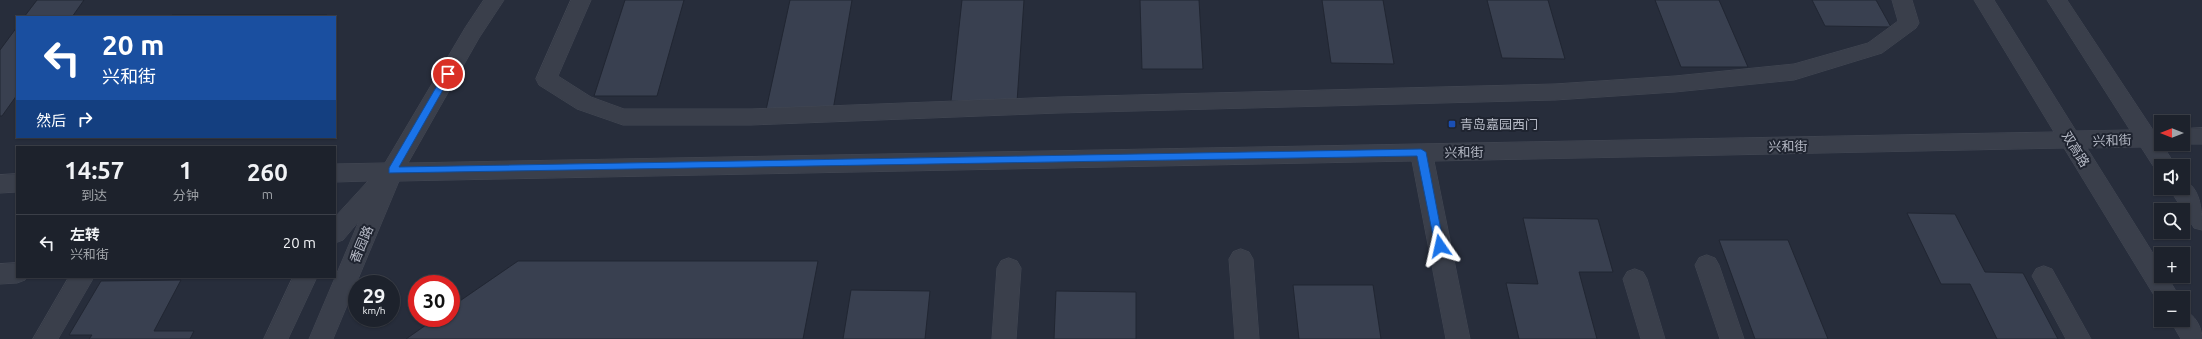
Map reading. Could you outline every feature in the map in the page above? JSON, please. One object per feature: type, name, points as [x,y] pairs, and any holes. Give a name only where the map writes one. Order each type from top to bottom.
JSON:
[{"type":"street","name":"香园路","points":[[320,339],[392,171],[472,33],[494,0]]},
{"type":"street","points":[[581,0],[546,79],[584,103],[623,117],[727,117],[1315,98],[1556,92],[1675,84],[1794,72],[1875,48],[1909,23],[1902,0]]},
{"type":"street","name":"双高路","points":[[1984,0],[2164,291]]},
{"type":"street","points":[[2057,0],[2154,138]]},
{"type":"street","points":[[2190,137],[2202,136]]},
{"type":"street","name":"兴和街","points":[[336,172],[2072,141],[2154,138]]},
{"type":"street","points":[[1421,152],[1458,339]]},
{"type":"street","name":"香园路","points":[[336,232],[392,171]]},
{"type":"street","points":[[0,184],[16,184]]},
{"type":"street","points":[[2185,195],[2202,221]]},
{"type":"street","points":[[1241,259],[1247,339]]},
{"type":"street","points":[[1707,265],[1732,339]]},
{"type":"street","points":[[1004,339],[1009,268]]},
{"type":"street","points":[[0,274],[16,273]]},
{"type":"street","points":[[2044,276],[2079,339]]},
{"type":"street","points":[[45,339],[81,278]]},
{"type":"street","points":[[276,339],[305,278]]},
{"type":"street","points":[[1634,279],[1653,339]]},
{"type":"street","points":[[2186,327],[2194,339]]},
{"type":"building","points":[[37,0],[84,0],[73,16],[25,16]]},
{"type":"building","points":[[625,0],[684,0],[657,96],[594,96]]},
{"type":"building","points":[[790,0],[852,0],[833,110],[766,110]]},
{"type":"building","points":[[962,0],[1024,0],[1017,102],[951,101]]},
{"type":"building","points":[[1140,0],[1199,0],[1203,69],[1142,69]]},
{"type":"building","points":[[1322,0],[1383,0],[1394,64],[1331,63]]},
{"type":"building","points":[[1487,0],[1548,0],[1565,59],[1502,58]]},
{"type":"building","points":[[1655,0],[1719,0],[1748,67],[1681,67]]},
{"type":"building","points":[[1812,0],[1876,0],[1891,27],[1825,26]]},
{"type":"building","points":[[172,15],[327,15],[326,16],[171,16]]},
{"type":"building","points":[[16,28],[16,96],[2,116],[0,116],[0,50]]},
{"type":"building","points":[[1907,213],[1955,214],[1985,272],[2023,273],[2058,339],[1997,339],[1970,284],[1941,284]]},
{"type":"building","points":[[1523,218],[1598,219],[1613,272],[1579,272],[1597,339],[1519,339],[1506,283],[1538,284]]},
{"type":"building","points":[[1719,240],[1788,240],[1828,339],[1755,339]]},
{"type":"building","points":[[518,261],[818,261],[803,339],[406,339],[423,327],[460,327],[460,301]]},
{"type":"building","points":[[181,280],[154,331],[194,331],[190,339],[89,339],[92,335],[69,335],[101,281]]},
{"type":"building","points":[[1293,285],[1373,285],[1381,339],[1299,339]]},
{"type":"building","points":[[851,290],[930,291],[925,339],[843,339]]},
{"type":"building","points":[[1056,291],[1136,292],[1136,339],[1054,339]]},
{"type":"place","name":"青岛嘉园西门","points":[[1452,124]]},
{"type":"route","points":[[448,74],[392,171],[1421,152],[1440,246]]}]
